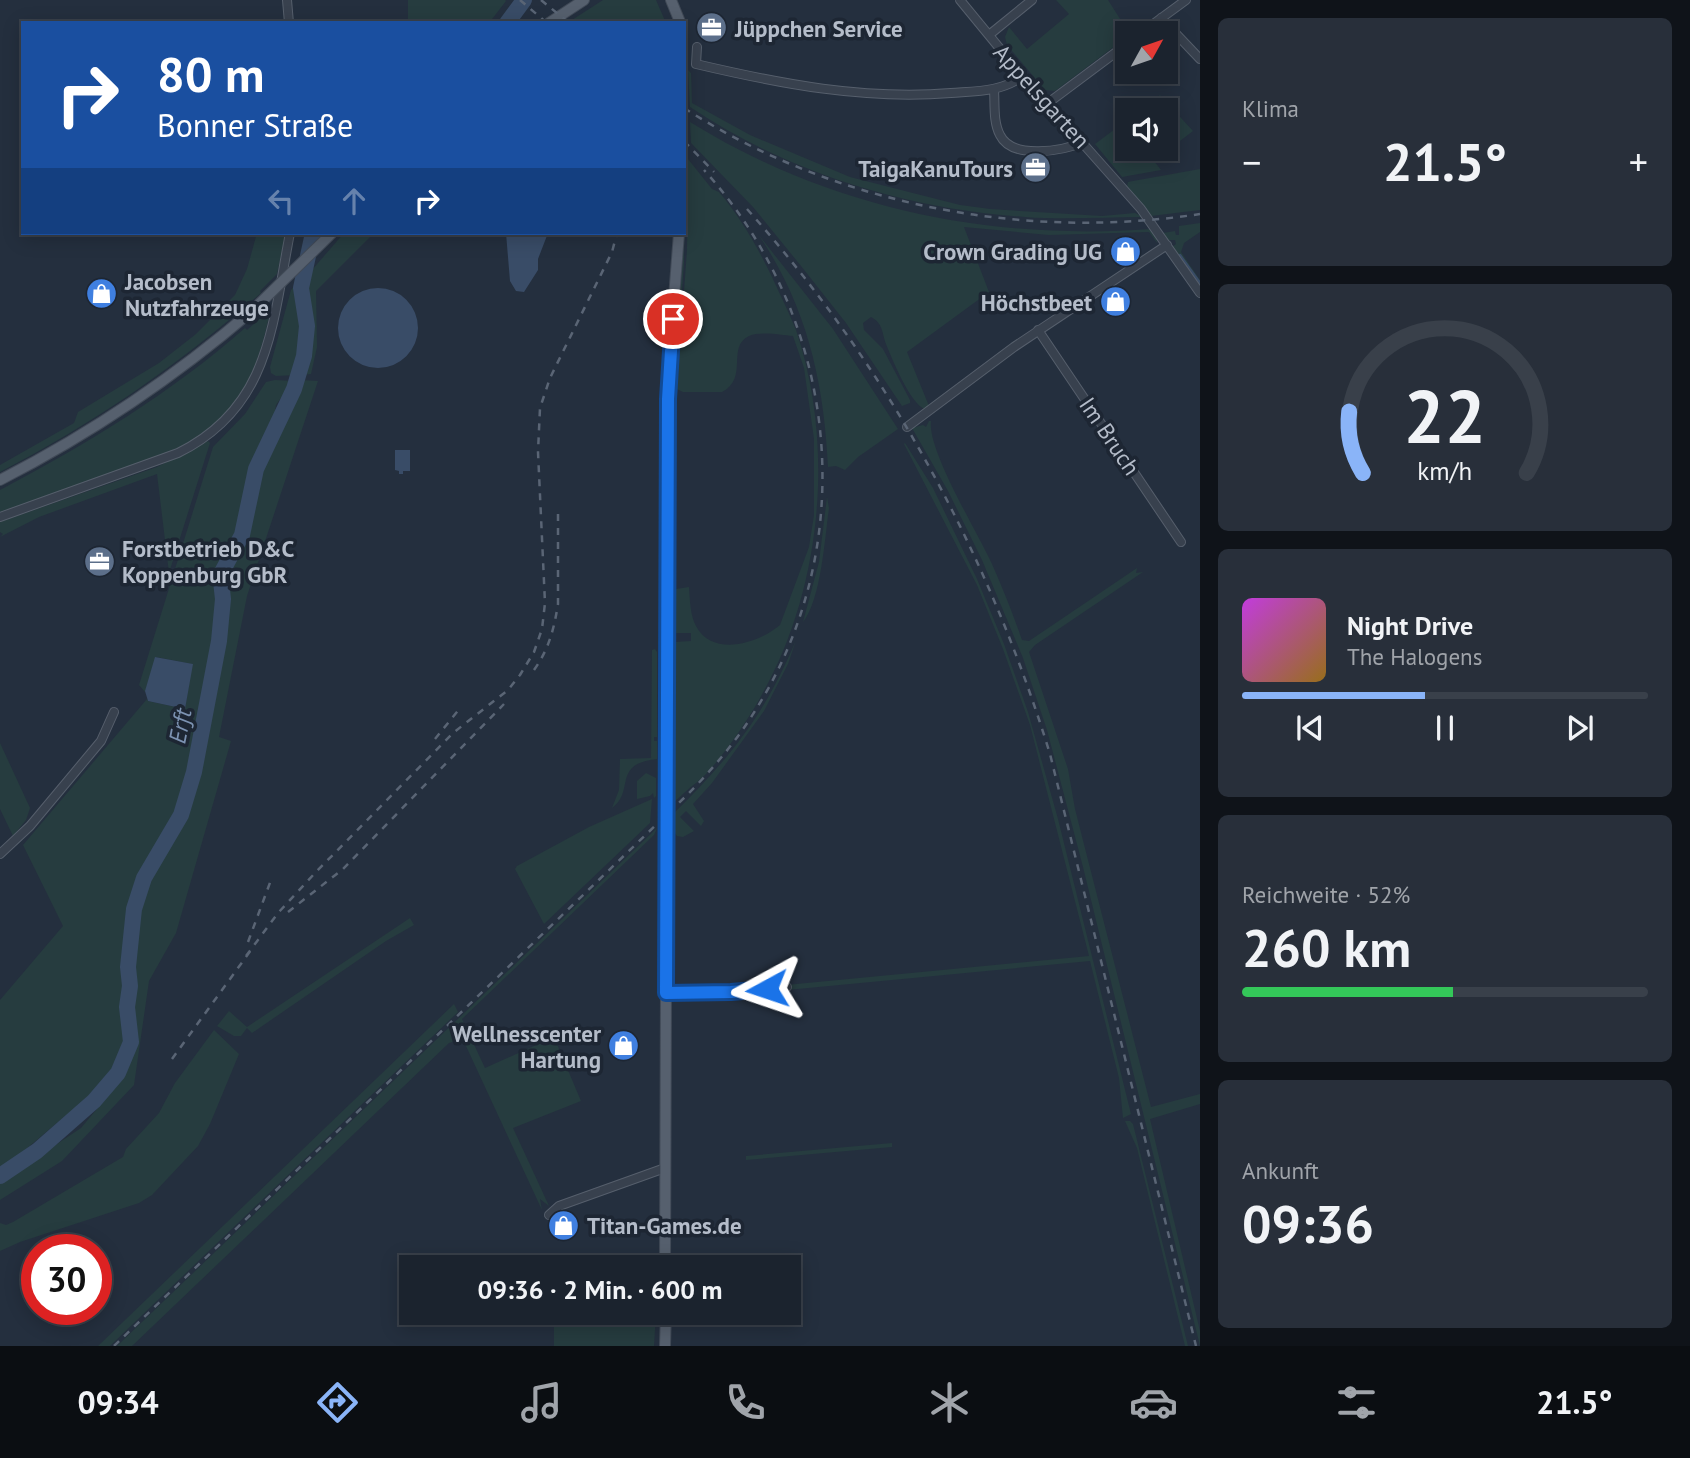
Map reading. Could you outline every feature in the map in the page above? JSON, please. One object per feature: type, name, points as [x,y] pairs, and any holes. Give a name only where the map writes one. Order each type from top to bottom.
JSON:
[{"type":"main road","points":[[552,21],[584,0]]},
{"type":"main road","points":[[673,1],[680,21]]},
{"type":"main road","points":[[0,480],[87,432],[140,398],[198,355],[254,309],[330,235]]},
{"type":"main road","points":[[665,1255],[668,384],[680,235]]},
{"type":"main road","points":[[659,1346],[662,1325]]},
{"type":"main road","points":[[665,1346],[666,1325]]},
{"type":"street","points":[[287,0],[289,21]]},
{"type":"street","name":"Appelsgarten","points":[[960,0],[1023,76],[1141,209],[1200,293]]},
{"type":"street","points":[[989,35],[1032,0]]},
{"type":"street","points":[[1157,21],[1185,0]]},
{"type":"street","points":[[1161,18],[1200,59]]},
{"type":"street","points":[[697,47],[696,64],[803,87],[892,95],[994,90],[1023,76]]},
{"type":"street","points":[[1048,103],[1115,53]]},
{"type":"street","points":[[994,90],[998,131],[1009,145],[1026,150],[1045,151],[1084,142]]},
{"type":"street","points":[[0,517],[154,463],[198,442],[219,428],[232,415],[253,383],[271,326],[290,235]]},
{"type":"street","points":[[907,426],[1038,330],[1167,245]]},
{"type":"street","name":"Im Bruch","points":[[1038,330],[1181,542]]},
{"type":"street","points":[[0,854],[30,826],[101,741],[114,712]]},
{"type":"street","points":[[666,993],[731,992],[788,987]]},
{"type":"street","points":[[549,1215],[559,1206],[665,1168]]},
{"type":"green space","points":[[408,0],[506,1],[491,21],[408,21]]},
{"type":"green space","points":[[603,0],[656,0],[665,21],[573,21]]},
{"type":"green space","points":[[1056,0],[1108,0],[1121,21],[1115,21],[1115,46],[1055,91],[1045,90],[1007,45],[1005,37],[1009,27],[1027,49],[1069,14]]},
{"type":"green space","points":[[688,70],[691,73],[692,103],[750,135],[850,177],[960,205],[1102,216],[1135,213],[1143,217],[1055,218],[981,213],[937,206],[850,184],[767,151],[690,107]]},
{"type":"green space","points":[[1178,115],[1193,131],[1178,143]]},
{"type":"green space","points":[[690,122],[743,152],[798,177],[854,197],[971,223],[1090,231],[1151,229],[1157,243],[1149,232],[1049,235],[964,227],[989,292],[907,352],[929,406],[925,409],[920,406],[908,391],[878,322],[871,317],[863,323],[864,330],[883,349],[910,400],[910,403],[902,406],[846,323],[801,266],[753,207],[691,143]]},
{"type":"green space","points":[[1115,129],[1115,161],[1154,161],[1161,170],[1122,177],[1095,144]]},
{"type":"green space","points":[[688,159],[712,189],[719,192],[741,222],[766,266],[796,330],[808,375],[816,422],[818,470],[816,518],[809,566],[781,657],[760,698],[731,743],[704,776],[673,803],[675,642],[691,641],[691,633],[675,633],[676,589],[689,587],[694,622],[704,636],[713,642],[749,642],[771,632],[780,625],[809,547],[814,515],[814,439],[804,368],[793,336],[759,334],[742,341],[734,379],[722,392],[683,392],[677,389],[687,250]]},
{"type":"green space","points":[[1200,169],[1200,210],[1151,216],[1127,186],[1128,182]]},
{"type":"green space","points":[[1200,223],[1200,232],[1184,243],[1181,252],[1200,280],[1200,285],[1172,247],[1176,244],[1175,240],[1168,240],[1163,233],[1175,231],[1176,235],[1179,235],[1179,226]]},
{"type":"green space","points":[[758,234],[833,329],[898,429],[858,457],[845,470],[836,466],[828,467],[822,405],[810,346],[789,289]]},
{"type":"green space","points":[[256,235],[286,235],[277,274],[261,293],[231,319],[103,412],[0,472],[0,465],[74,423],[78,412],[159,363],[196,334],[235,295],[247,269]]},
{"type":"green space","points":[[342,235],[372,235],[316,291],[317,347],[311,374],[302,375],[310,331],[305,278]]},
{"type":"green space","points":[[684,235],[684,263],[675,388],[673,387]]},
{"type":"green space","points":[[298,282],[305,328],[302,355],[296,375],[276,376],[271,373],[270,367],[291,290]]},
{"type":"green space","points":[[265,314],[269,317],[257,361],[248,382],[236,402],[209,429],[157,457],[0,512],[0,490],[65,454],[158,396]]},
{"type":"green space","points":[[300,380],[318,381],[247,596],[219,737],[231,741],[176,933],[149,981],[134,1085],[62,1161],[0,1200],[0,1182],[81,1128],[107,1097],[129,1059],[135,1035],[131,1005],[134,984],[131,957],[137,910],[144,884],[188,818],[203,753],[216,668],[223,641],[229,567],[245,541],[259,471],[297,392]]},
{"type":"green space","points":[[293,381],[276,405],[273,421],[254,461],[241,521],[235,540],[221,566],[217,582],[215,642],[185,801],[149,860],[132,906],[124,966],[127,1043],[111,1078],[90,1102],[64,1117],[0,1171],[0,1000],[63,926],[23,845],[147,699],[185,709],[192,664],[156,657],[145,692],[139,685],[213,447],[245,414],[266,382]]},
{"type":"green space","points":[[929,421],[945,471],[992,564],[1022,640],[1029,641],[1137,568],[1136,573],[1143,572],[1035,645],[1029,652],[1068,769],[1075,809],[1151,1107],[1200,1094],[1200,1104],[1150,1119],[1200,1331],[1200,1346],[1047,730],[1023,658],[982,560],[948,491],[912,428],[923,425],[926,427]]},
{"type":"green space","points":[[663,440],[662,632],[661,634],[661,441]]},
{"type":"green space","points":[[208,441],[210,443],[169,573],[157,474],[39,517],[0,537],[3,534],[0,532],[0,522],[157,467]]},
{"type":"green space","points":[[905,443],[933,488],[977,579],[1028,712],[1058,819],[1131,1114],[1123,1118],[1119,1078],[1090,961],[787,990],[786,985],[1089,956],[1030,725],[1003,649],[977,585]]},
{"type":"green space","points":[[827,497],[829,508],[818,584],[803,622],[819,562]]},
{"type":"green space","points":[[796,640],[788,664],[764,711],[712,783],[693,804],[704,821],[701,826],[686,811],[680,817],[694,831],[683,837],[677,836],[674,832],[673,814],[744,734],[772,691]]},
{"type":"green space","points":[[655,649],[657,737],[654,737],[654,741],[657,741],[657,759],[634,766],[626,779],[619,801],[612,808],[619,790],[620,759],[651,758],[652,650]]},
{"type":"green space","points":[[0,743],[30,808],[26,820],[13,836],[0,809]]},
{"type":"green space","points":[[646,773],[656,778],[656,796],[654,798],[653,793],[637,799],[637,781]]},
{"type":"green space","points":[[652,799],[650,823],[544,924],[515,869],[517,866],[589,827]]},
{"type":"green space","points":[[657,828],[654,835],[462,1019],[485,1068],[554,1037],[581,1101],[513,1128],[549,1206],[540,1199],[542,1210],[466,1046],[458,1040],[449,1043],[132,1346],[117,1346]]},
{"type":"green space","points":[[410,918],[414,925],[386,941],[252,1033],[247,1028],[241,1036],[234,1036],[217,1026],[229,1011],[247,1027]]},
{"type":"green space","points":[[454,1004],[458,1012],[110,1346],[98,1346]]},
{"type":"green space","points":[[214,1030],[239,1054],[198,1146],[152,1195],[139,1203],[44,1234],[21,1234],[21,1242],[0,1251],[0,1223],[6,1225],[13,1222],[123,1157],[126,1149],[159,1113],[175,1083]]},
{"type":"green space","points":[[1125,1121],[1133,1124],[1188,1346],[1185,1346],[1137,1148]]},
{"type":"green space","points":[[892,1143],[892,1147],[746,1160],[746,1156]]},
{"type":"green space","points":[[554,1325],[655,1325],[654,1346],[554,1346]]},
{"type":"water","points":[[506,235],[547,235],[538,259],[538,270],[524,292],[516,291],[510,281]]},
{"type":"water","points":[[378,288],[393,291],[406,300],[415,313],[418,328],[415,343],[406,356],[393,365],[378,368],[363,365],[350,356],[341,343],[338,328],[341,313],[350,300],[363,291]]},
{"type":"water","points":[[395,450],[410,450],[410,471],[399,474],[399,471],[395,470]]},
{"type":"water","points":[[155,657],[193,664],[185,709],[148,701],[145,691]]},
{"type":"waterway","name":"Erft","points":[[508,21],[524,0]]},
{"type":"waterway","name":"Erft","points":[[0,1176],[37,1151],[94,1101],[118,1073],[131,1042],[127,1007],[134,909],[144,878],[181,815],[194,772],[219,641],[223,570],[242,535],[256,469],[294,389],[304,356],[307,326],[301,288],[313,235]]},
{"type":"waterway","points":[[1180,255],[1200,283]]},
{"type":"railway","points":[[520,0],[545,21]]},
{"type":"railway","points":[[541,0],[567,21]]},
{"type":"railway","points":[[686,109],[742,142],[803,169],[867,191],[932,208],[999,218],[1066,222],[1133,221],[1200,214]]},
{"type":"railway","points":[[686,143],[714,172]]},
{"type":"railway","points":[[114,1346],[695,787],[755,711],[789,645],[811,575],[822,504],[820,432],[808,361],[784,293],[749,229],[704,170]]},
{"type":"railway","points":[[747,209],[798,269],[845,332],[928,465],[964,534],[1025,679],[1050,754],[1196,1346]]},
{"type":"railway","points":[[246,956],[278,913],[315,873],[453,733],[508,690],[534,652],[542,629],[545,603],[538,452],[540,408],[550,378],[612,252],[616,235]]},
{"type":"railway","points":[[534,670],[550,638],[558,604],[558,514]]},
{"type":"railway","points":[[288,912],[343,869],[504,704]]},
{"type":"railway","points":[[435,739],[461,707]]},
{"type":"railway","points":[[248,942],[271,880]]},
{"type":"railway","points":[[172,1059],[251,950]]},
{"type":"place","name":"Jüppchen Service","points":[[712,28]]},
{"type":"place","name":"TaigaKanuTours","points":[[1036,168]]},
{"type":"place","name":"Crown Grading UG","points":[[1125,251]]},
{"type":"place","name":"Jacobsen Nutzfahrzeuge","points":[[102,294]]},
{"type":"place","name":"Höchstbeet","points":[[1115,302]]},
{"type":"place","name":"Forstbetrieb D&C Koppenburg GbR","points":[[99,561]]},
{"type":"place","name":"Wellnesscenter Hartung","points":[[624,1046]]},
{"type":"place","name":"Titan-Games.de","points":[[564,1225]]},
{"type":"route","points":[[673,319],[668,399],[666,993],[767,989]]}]
